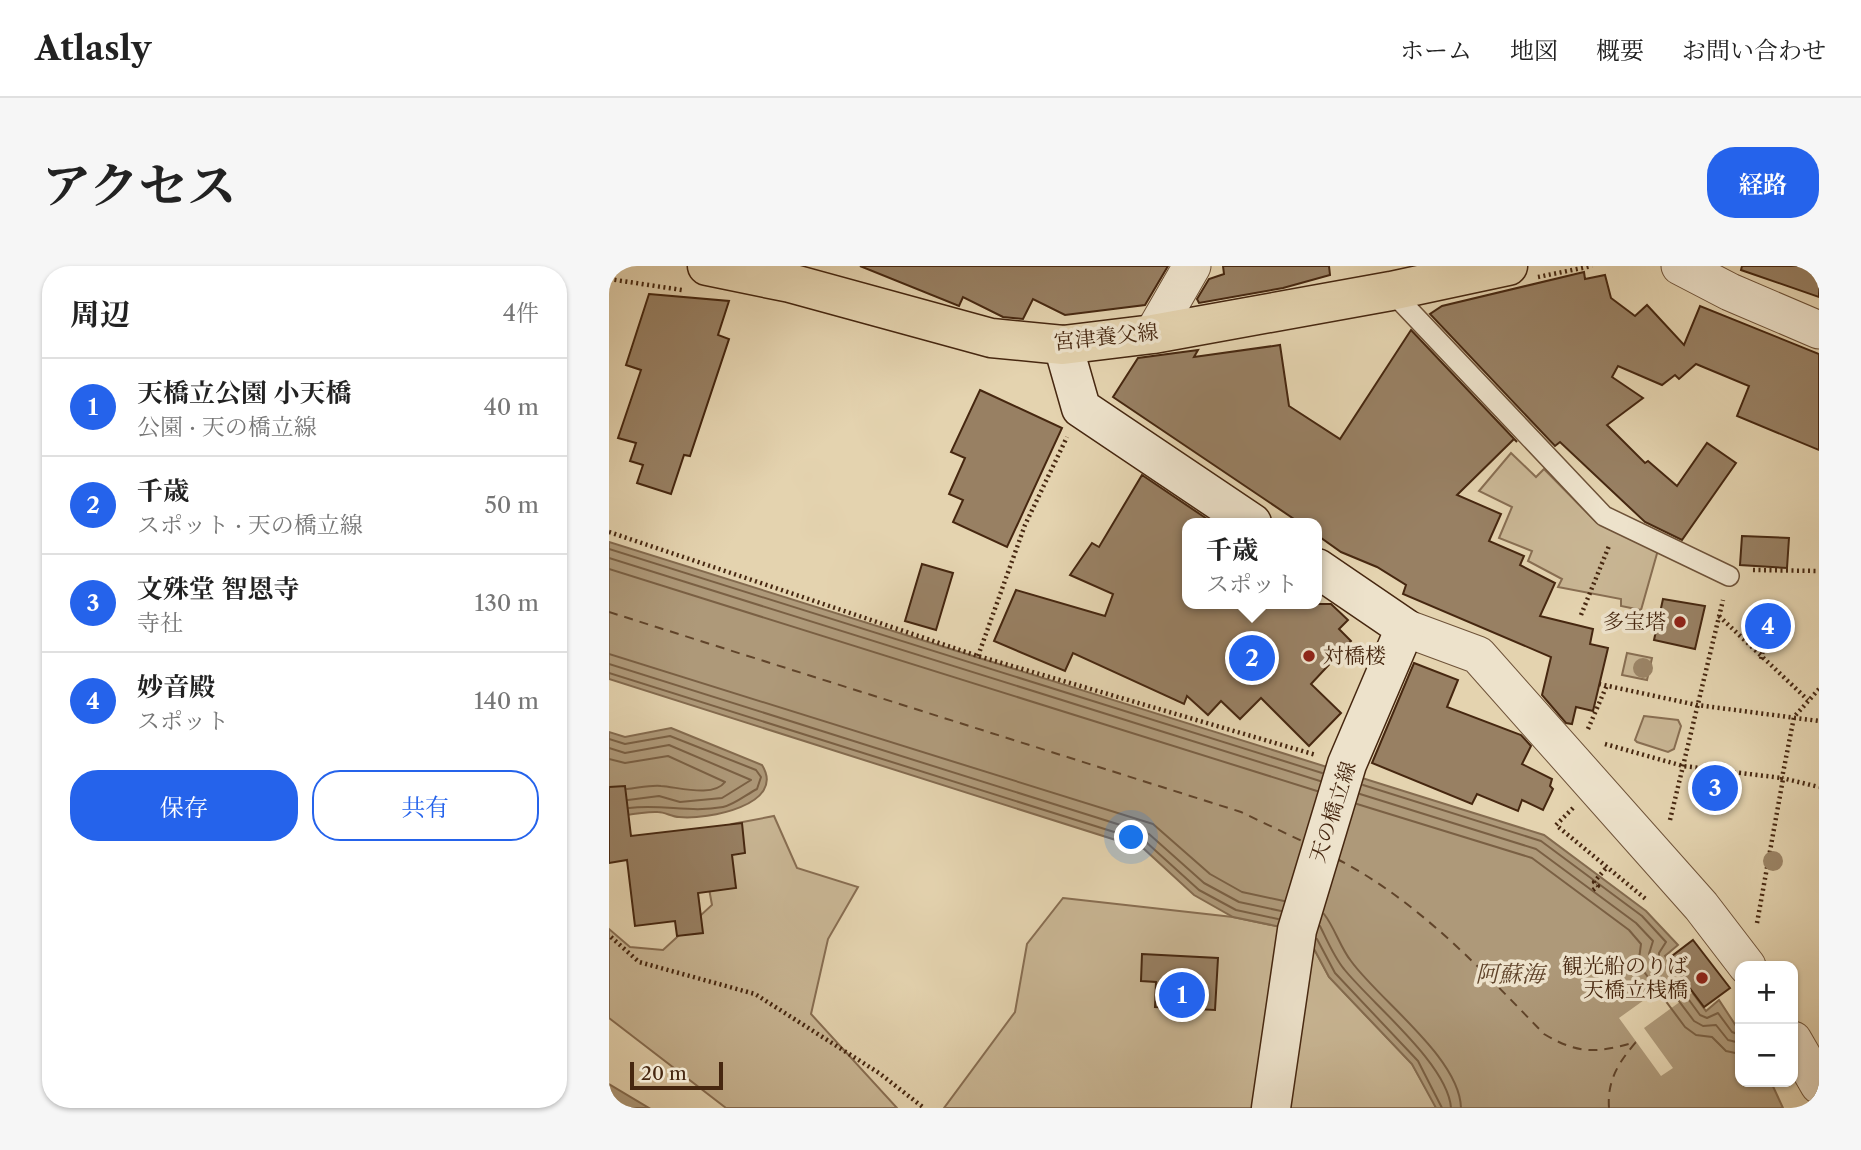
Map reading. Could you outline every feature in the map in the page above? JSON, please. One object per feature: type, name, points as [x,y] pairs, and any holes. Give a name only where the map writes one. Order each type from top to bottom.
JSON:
[{"type":"main road","name":"宮津養父線","points":[[707,266],[791,274],[991,338],[1063,345],[1153,334],[1391,291],[1508,266]]},
{"type":"main road","points":[[1063,345],[1081,408],[1245,518]]},
{"type":"main road","points":[[1322,571],[1405,628]]},
{"type":"main road","name":"天の橋立線","points":[[1271,1108],[1297,930],[1330,764],[1405,628]]},
{"type":"street","points":[[1153,334],[1192,266]]},
{"type":"street","points":[[1680,266],[1730,292],[1819,330]]},
{"type":"street","points":[[1405,628],[1478,655],[1579,750],[1661,862],[1742,958]]},
{"type":"street","points":[[1798,1048],[1819,1084]]},
{"type":"lane","points":[[1391,291],[1604,516],[1729,576]]},
{"type":"path","points":[[978,656],[1025,525],[1081,408]]},
{"type":"path","points":[[1581,615],[1618,523]]},
{"type":"path","points":[[609,532],[978,656],[1330,764]]},
{"type":"path","points":[[1661,862],[1730,570],[1819,571]]},
{"type":"path","points":[[1719,616],[1808,701]]},
{"type":"path","points":[[1762,659],[1766,639]]},
{"type":"path","points":[[1599,684],[1697,705],[1819,721]]},
{"type":"path","points":[[1607,685],[1579,750],[1783,778],[1819,787]]},
{"type":"path","points":[[1742,958],[1759,920],[1794,717],[1819,689]]},
{"type":"path","points":[[1593,891],[1598,886],[1594,882],[1607,867]]},
{"type":"path","points":[[611,937],[639,962],[755,994],[879,1073],[924,1108]]},
{"type":"shaded area","points":[[1511,453],[1536,477],[1544,469],[1597,523],[1658,550],[1641,610],[1621,606],[1621,599],[1558,587],[1562,579],[1528,561],[1532,551],[1499,538],[1512,507],[1479,491]]},
{"type":"shaded area","points":[[1627,653],[1652,658],[1647,680],[1622,675]]},
{"type":"shaded area","points":[[1644,716],[1678,720],[1681,726],[1674,749],[1668,752],[1635,740]]},
{"type":"shaded area","points":[[774,816],[797,868],[858,887],[828,939],[811,1014],[897,1108],[726,1108],[609,1018],[609,929],[630,947],[663,950],[712,905],[700,839],[732,824]]},
{"type":"shaded area","points":[[1063,898],[1233,917],[1305,932],[1329,977],[1412,1064],[1437,1108],[944,1108],[1015,1012],[1027,944]]},
{"type":"water","name":"阿蘇海","points":[[609,542],[1544,835],[1646,911],[1678,945],[1665,956],[1706,1011],[1719,1000],[1735,1024],[1735,1087],[1773,1087],[1783,1108],[1436,1108],[1412,1064],[1329,977],[1305,932],[1233,917],[1194,895],[1144,849],[609,679]]},
{"type":"water","points":[[1757,610],[1760,613],[1757,636],[1775,639],[1779,616],[1788,616],[1789,634],[1776,647],[1768,645],[1768,641],[1754,643],[1749,635],[1748,620],[1752,612]]},
{"type":"water","points":[[671,728],[762,765],[767,779],[764,790],[754,800],[740,807],[707,816],[679,817],[652,812],[609,818],[609,732],[625,737]]},
{"type":"water","points":[[609,1084],[649,1108],[609,1108]]},
{"type":"pier","points":[[1679,975],[1692,993],[1644,1028],[1673,1068],[1661,1076],[1619,1018]]},
{"type":"building","points":[[860,266],[1168,266],[1145,305],[1065,315],[1033,299],[1023,319],[1003,317],[963,297],[959,306]]},
{"type":"building","points":[[1223,266],[1329,266],[1330,275],[1283,288],[1199,303],[1197,299],[1209,279],[1224,274]]},
{"type":"building","points":[[1742,266],[1819,266],[1819,297],[1741,270]]},
{"type":"building","points":[[1584,272],[1585,279],[1605,275],[1611,298],[1635,316],[1647,305],[1684,345],[1700,306],[1819,354],[1819,450],[1737,416],[1749,386],[1696,364],[1679,379],[1675,375],[1662,385],[1618,366],[1612,377],[1643,398],[1607,425],[1645,463],[1648,461],[1677,486],[1707,443],[1736,463],[1682,540],[1645,522],[1560,442],[1555,446],[1430,314],[1442,306]]},
{"type":"building","points":[[649,294],[729,301],[718,335],[729,339],[690,456],[684,455],[671,494],[637,483],[643,465],[630,461],[636,443],[618,438],[641,370],[626,365]]},
{"type":"building","points":[[1411,330],[1517,442],[1514,439],[1457,495],[1501,514],[1489,541],[1524,556],[1520,565],[1555,583],[1540,616],[1593,629],[1590,644],[1608,648],[1593,711],[1576,707],[1572,724],[1566,723],[1542,695],[1551,657],[1403,594],[1406,585],[1377,567],[1341,552],[1322,539],[1322,518],[1293,518],[1113,397],[1138,358],[1198,350],[1194,357],[1280,345],[1289,406],[1340,439]]},
{"type":"building","points":[[980,390],[1062,428],[1007,547],[953,522],[963,500],[949,494],[965,458],[951,452]]},
{"type":"building","points":[[1142,475],[1206,518],[1182,518],[1182,609],[1322,609],[1322,604],[1331,604],[1348,620],[1339,629],[1351,641],[1311,684],[1341,713],[1309,746],[1261,698],[1240,719],[1221,701],[1208,715],[1187,696],[1184,704],[1073,653],[1065,671],[994,641],[1016,590],[1105,616],[1113,594],[1070,575],[1092,543],[1099,547]]},
{"type":"building","points":[[1742,536],[1789,538],[1787,568],[1740,565]]},
{"type":"building","points":[[922,564],[953,573],[936,630],[905,621]]},
{"type":"building","name":"多宝塔","points":[[1663,599],[1705,606],[1695,649],[1654,640]]},
{"type":"building","points":[[1414,663],[1458,680],[1447,707],[1521,735],[1531,746],[1522,764],[1552,779],[1550,786],[1553,789],[1543,810],[1522,800],[1518,811],[1477,794],[1472,804],[1372,763]]},
{"type":"building","points":[[625,786],[631,836],[742,823],[745,853],[732,855],[736,888],[698,893],[703,933],[677,936],[675,921],[635,926],[627,860],[609,863],[609,787]]},
{"type":"building","name":"観光船のりば 天橋立桟橋","points":[[1693,940],[1730,988],[1704,1007],[1668,959]]},
{"type":"building","points":[[1142,954],[1218,958],[1215,1010],[1155,1007],[1156,982],[1141,981]]},
{"type":"ferry route","points":[[609,612],[1241,812],[1304,842]]},
{"type":"ferry route","points":[[1337,859],[1366,876],[1421,916],[1472,961],[1544,1034],[1568,1046],[1589,1050],[1636,1042]]},
{"type":"ferry route","points":[[1609,1108],[1610,1089],[1615,1073],[1636,1042]]},
{"type":"place","name":"多宝塔","points":[[1680,622]]},
{"type":"place","name":"妙音殿","points":[[1768,626]]},
{"type":"place","name":"対橋楼","points":[[1309,656]]},
{"type":"place","name":"千歳","points":[[1252,658]]},
{"type":"place","name":"文殊堂 智恩寺","points":[[1715,788]]},
{"type":"place","name":"観光船のりば 天橋立桟橋","points":[[1702,978]]},
{"type":"place","name":"天橋立公園 小天橋","points":[[1182,995]]}]
